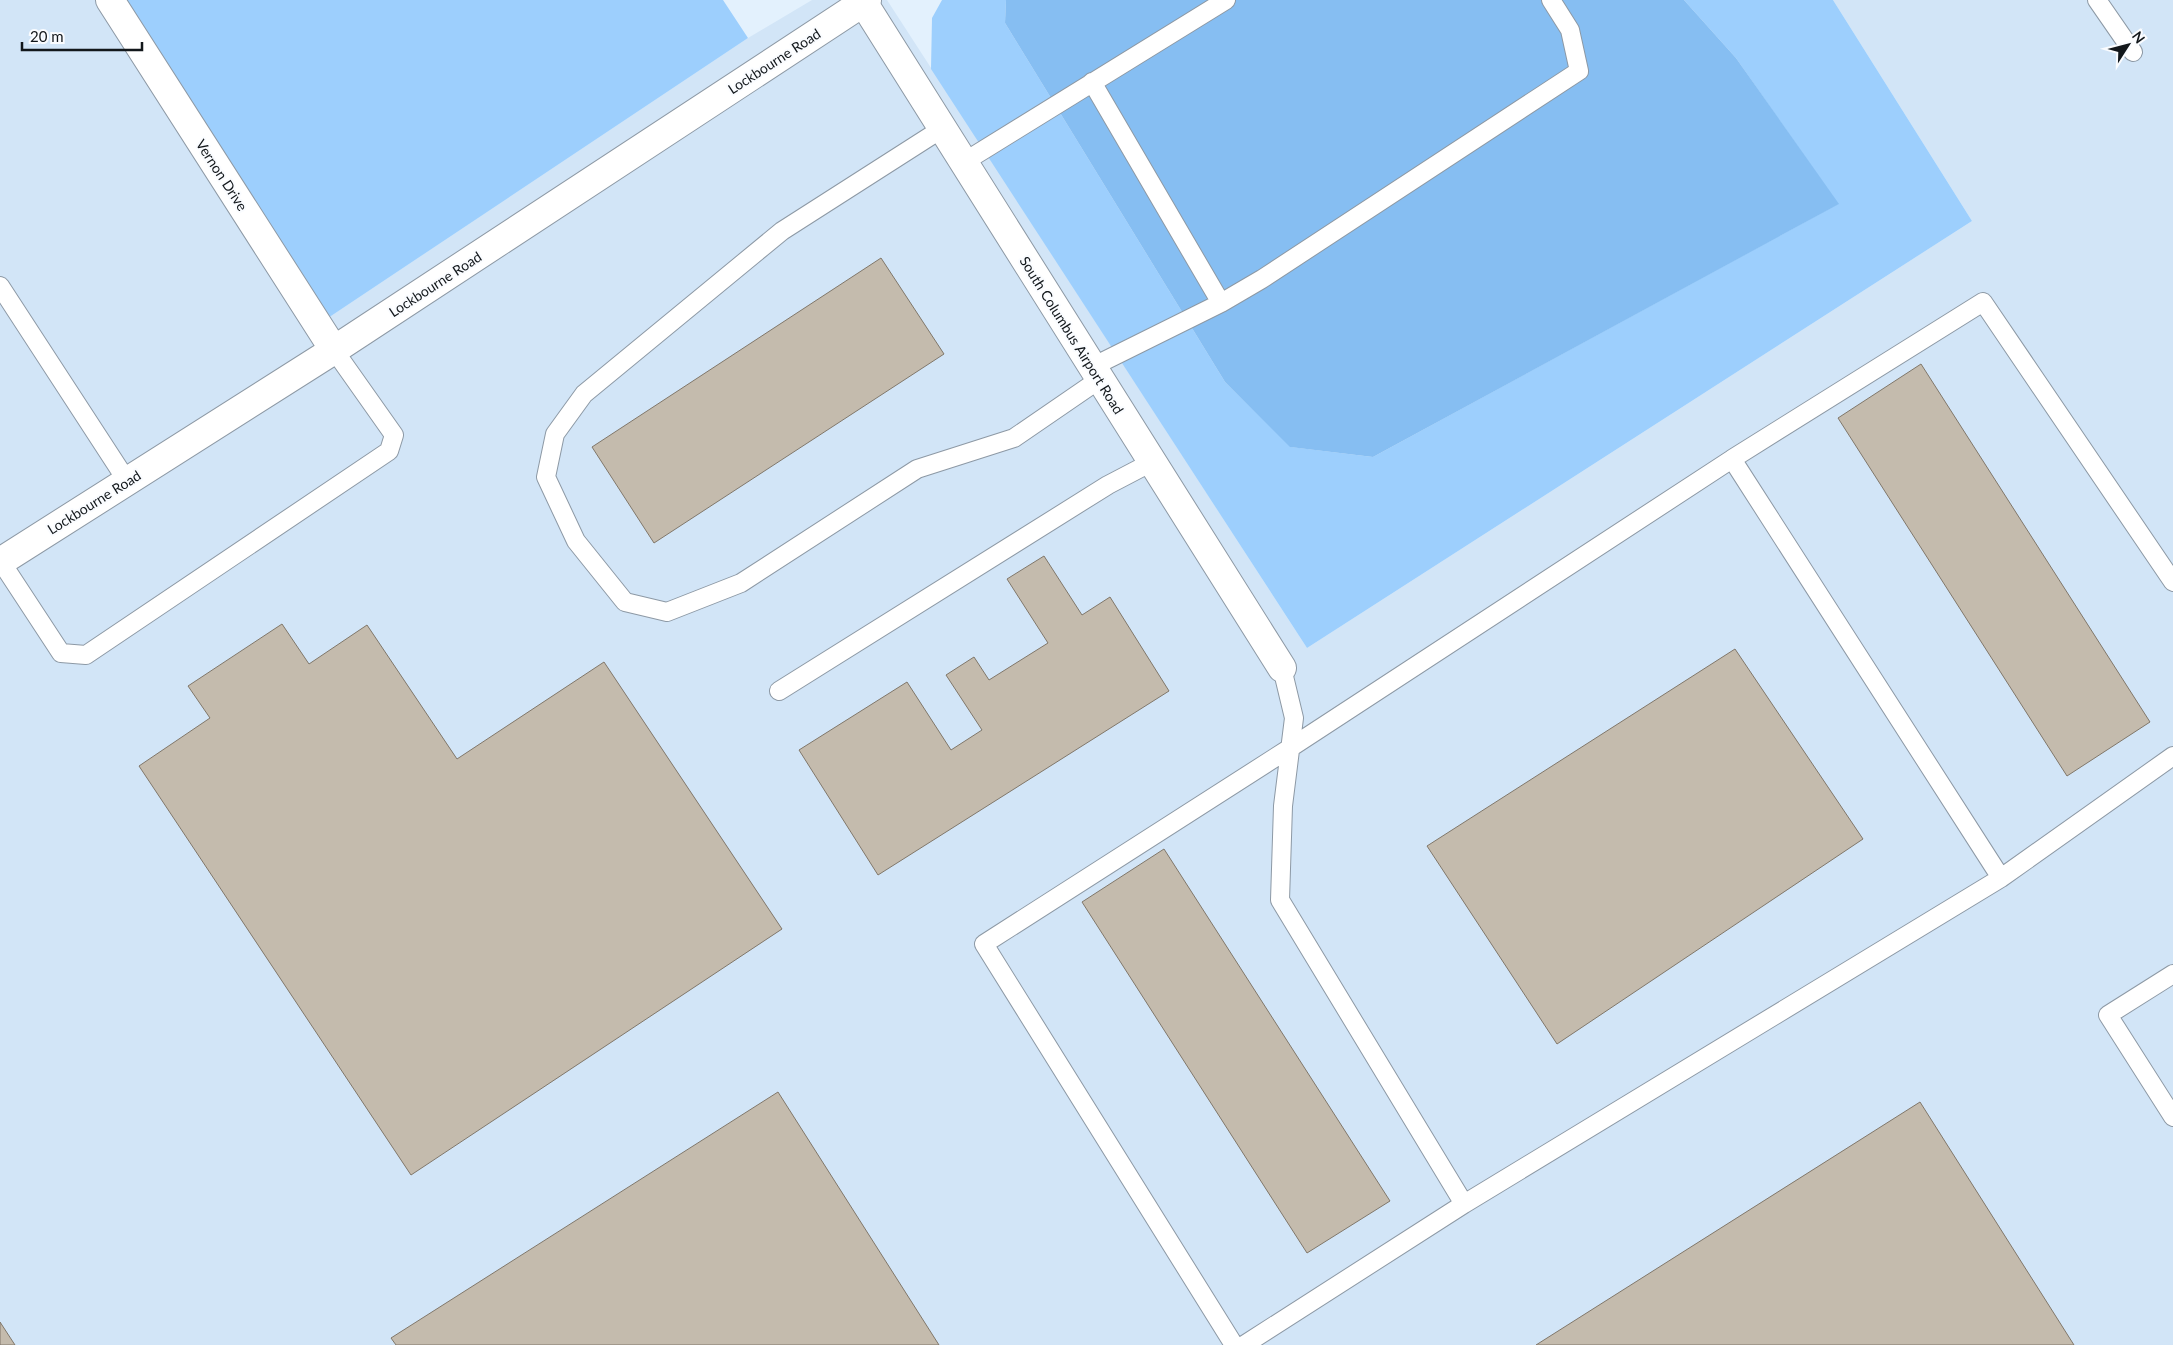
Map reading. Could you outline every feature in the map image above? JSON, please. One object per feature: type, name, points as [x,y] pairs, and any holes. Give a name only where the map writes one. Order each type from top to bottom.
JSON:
[{"type":"street","name":"Vernon Drive","points":[[110,0],[334,350]]},
{"type":"street","name":"Lockbourne Road","points":[[0,561],[334,350],[865,1]]},
{"type":"street","name":"South Columbus Airport Road","points":[[865,1],[942,128],[1282,668]]},
{"type":"lane","points":[[964,162],[1226,0]]},
{"type":"lane","points":[[942,128],[782,231],[584,394],[554,434],[546,477],[576,541],[625,602],[668,612],[741,583],[917,469],[1014,438],[1096,373],[1270,274],[1579,71],[1570,30],[1550,0]]},
{"type":"lane","points":[[2097,0],[2133,52]]},
{"type":"lane","points":[[1092,82],[1221,303]]},
{"type":"lane","points":[[0,286],[127,481]]},
{"type":"lane","points":[[1234,1345],[984,944],[1290,748],[1732,459],[1983,302],[2173,582]]},
{"type":"lane","points":[[0,561],[61,653],[86,655],[389,451],[394,435],[334,350]]},
{"type":"lane","points":[[1732,459],[2001,878]]},
{"type":"lane","points":[[779,691],[1108,485],[1152,462]]},
{"type":"lane","points":[[1282,668],[1294,718],[1283,806],[1280,900],[1464,1204]]},
{"type":"lane","points":[[1244,1345],[1464,1204],[2001,878],[2173,756]]},
{"type":"lane","points":[[2173,974],[2108,1016],[2173,1117]]},
{"type":"shaded area","points":[[0,0],[126,0],[328,318],[748,38],[812,0],[887,0],[1307,648],[1972,221],[1833,0],[2173,0],[2173,1345],[0,1345]]},
{"type":"shaded area","points":[[126,0],[723,0],[748,38],[328,318]]},
{"type":"shaded area","points":[[942,0],[1006,0],[1005,23],[1225,382],[1291,447],[1373,457],[1838,204],[1736,58],[1684,0],[1833,0],[1972,221],[1307,648],[931,69],[932,18]]},
{"type":"shaded area","points":[[1006,0],[1684,0],[1736,58],[1839,204],[1373,457],[1290,447],[1225,382],[1005,23]]},
{"type":"building","points":[[881,258],[944,354],[654,543],[592,447]]},
{"type":"building","points":[[1921,364],[2150,722],[2067,776],[1838,418]]},
{"type":"building","points":[[1044,556],[1082,615],[1110,597],[1169,691],[878,875],[799,750],[907,682],[951,750],[982,730],[946,675],[974,657],[989,680],[1048,643],[1007,579]]},
{"type":"building","points":[[282,624],[309,664],[367,625],[457,759],[604,662],[782,929],[411,1175],[139,766],[210,718],[188,686]]},
{"type":"building","points":[[1735,649],[1863,839],[1557,1044],[1427,846]]},
{"type":"building","points":[[1164,849],[1390,1201],[1307,1253],[1082,902]]},
{"type":"building","points":[[778,1092],[939,1345],[396,1345],[391,1338]]},
{"type":"building","points":[[1920,1102],[2074,1345],[1536,1345]]},
{"type":"building","points":[[0,1322],[15,1345],[0,1345]]}]
